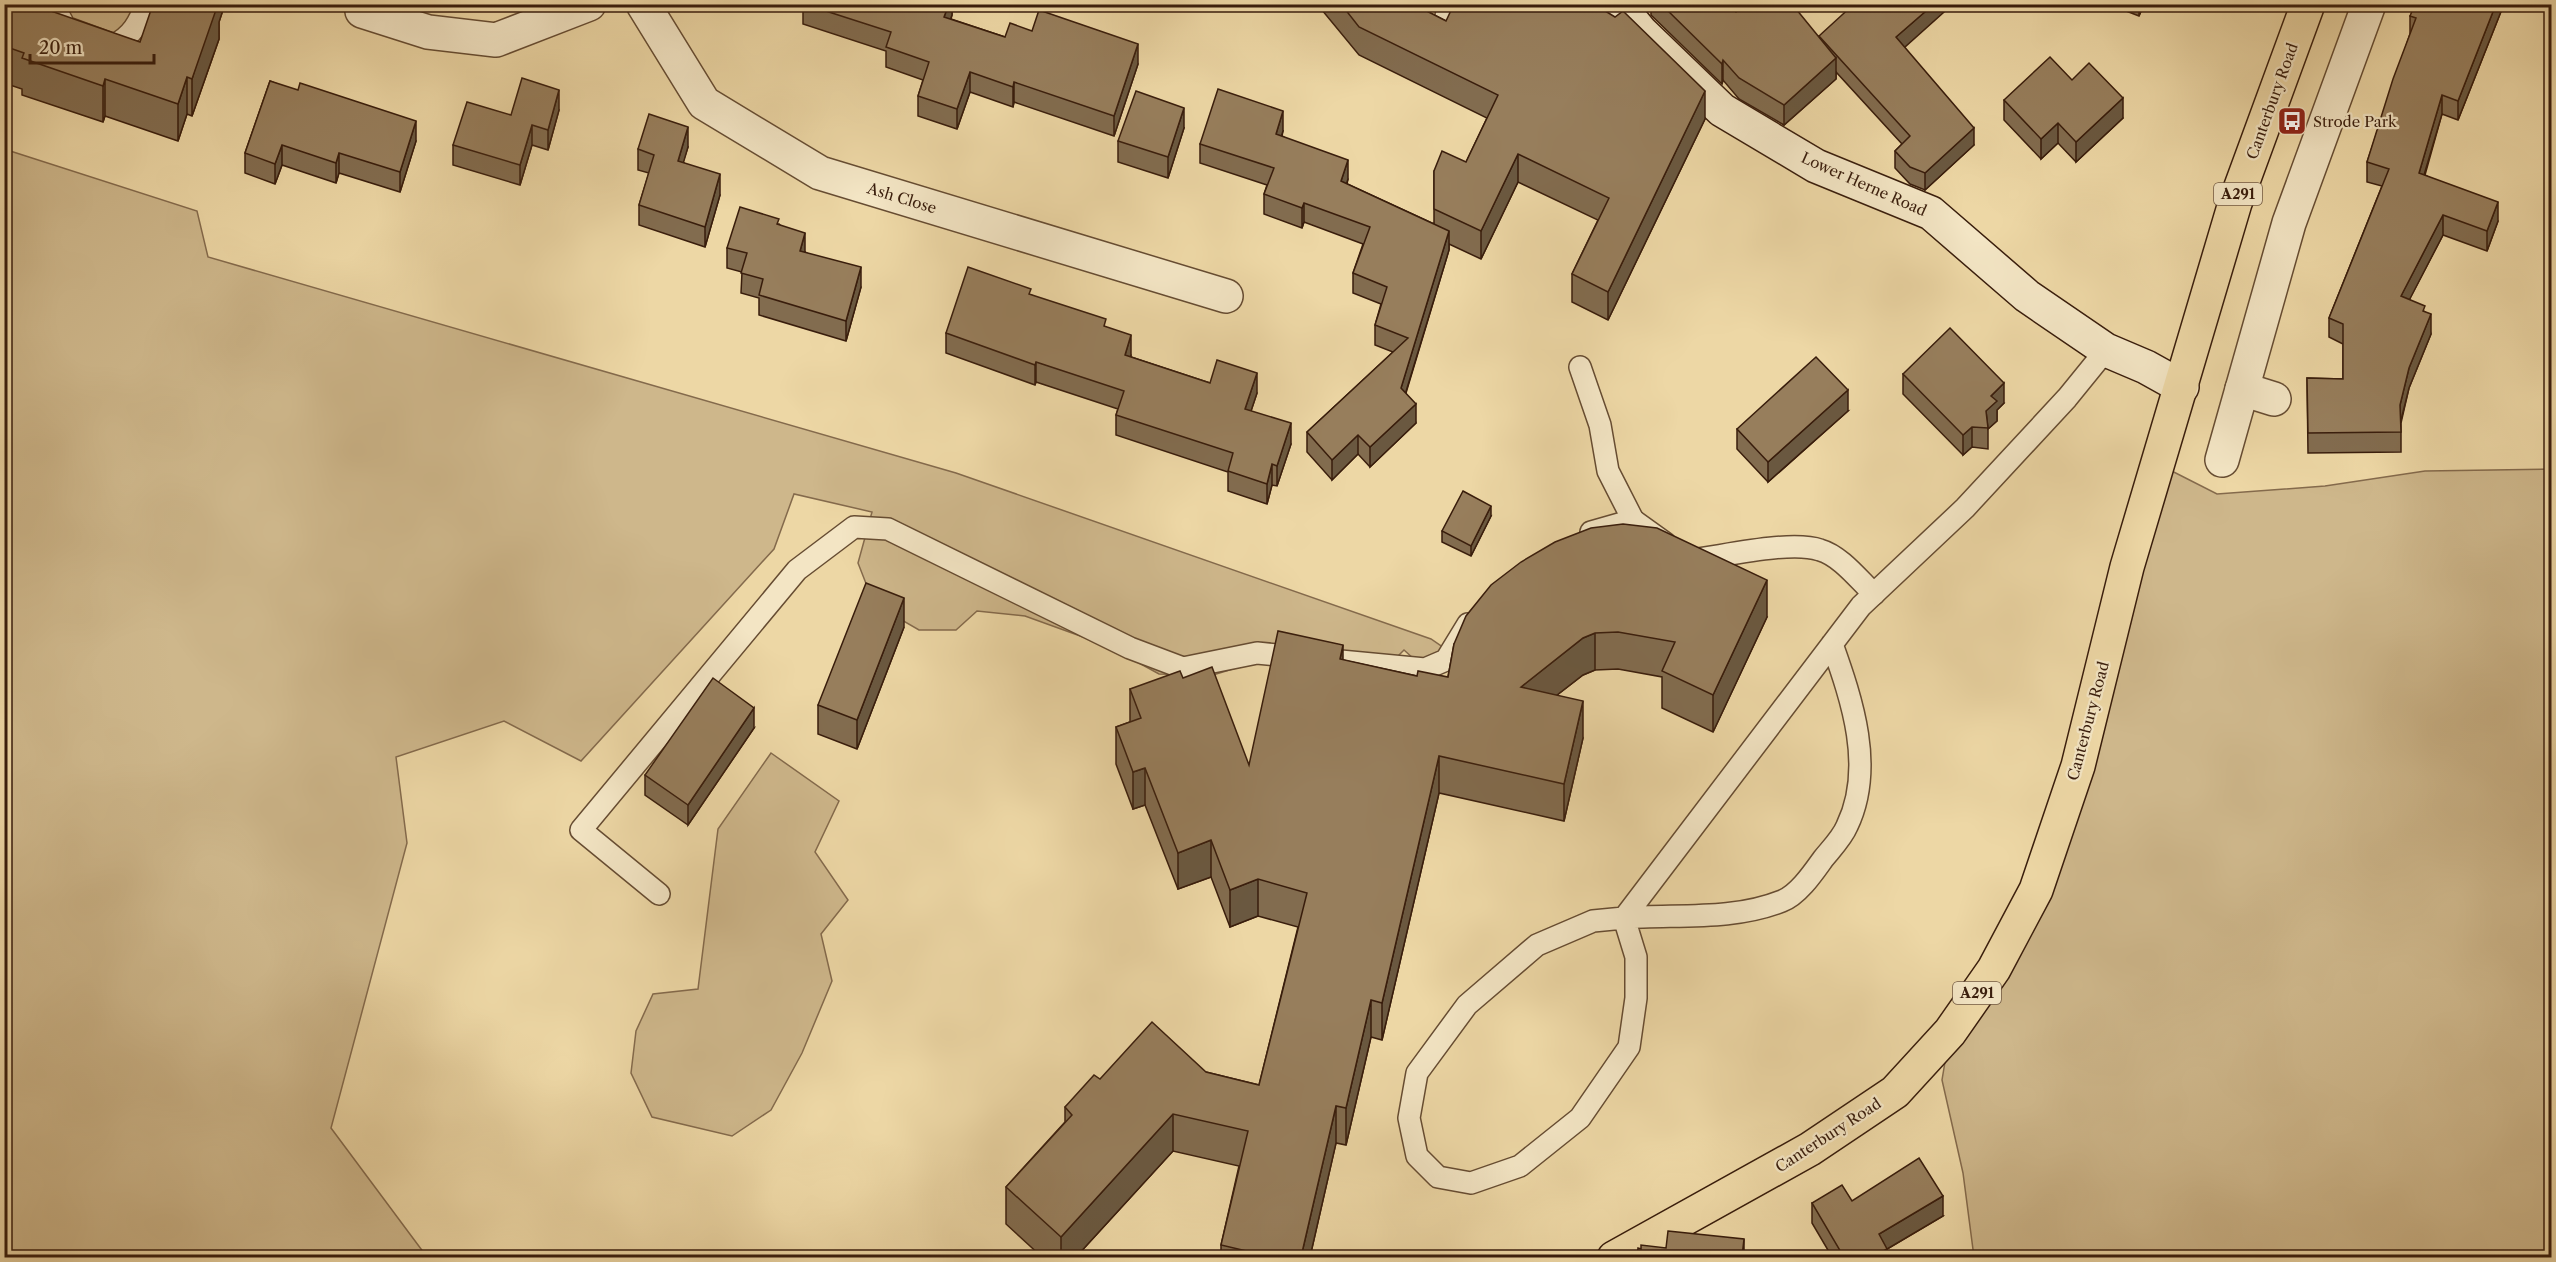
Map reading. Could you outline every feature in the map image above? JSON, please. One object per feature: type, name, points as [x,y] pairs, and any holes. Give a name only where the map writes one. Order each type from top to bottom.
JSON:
[{"type":"main road","name":"Canterbury Road","points":[[1614,1257],[1810,1149],[1894,1092],[1950,1032],[1994,969],[2036,891],[2078,766],[2127,567],[2235,203],[2308,4]]},
{"type":"street","points":[[353,8],[428,32],[496,40],[589,4]]},
{"type":"street","name":"Ash Close","points":[[642,4],[704,104],[820,173],[1226,296]]},
{"type":"street","name":"Lower Herne Road","points":[[1618,4],[1641,32],[1722,110],[1816,166],[1931,213],[2027,296],[2106,350],[2146,367],[2182,387]]},
{"type":"street","points":[[2222,460],[2289,224],[2369,4]]},
{"type":"street","points":[[2242,389],[2274,399]]},
{"type":"lane","points":[[59,4],[56,10],[65,27],[114,45],[128,38],[140,21],[146,4]]},
{"type":"lane","points":[[1623,918],[1832,644],[1874,594],[1965,508],[2067,398],[2106,350]]},
{"type":"lane","points":[[1580,367],[1600,425],[1608,471],[1633,520],[1691,560],[1788,547],[1821,550],[1839,561],[1874,594]]},
{"type":"lane","points":[[1572,537],[1633,520]]},
{"type":"lane","points":[[659,894],[581,830],[797,570],[854,527],[888,529],[1130,648],[1183,668],[1257,653],[1425,669],[1446,660],[1478,611]]},
{"type":"lane","points":[[1623,918],[1636,957],[1636,998],[1629,1047],[1580,1118],[1520,1166],[1471,1183],[1438,1177],[1418,1156],[1408,1118],[1417,1073],[1467,1005],[1537,945],[1593,921],[1623,918],[1743,912],[1784,900],[1812,874],[1848,826],[1860,780],[1858,734],[1850,695],[1832,644]]},
{"type":"shaded area","points":[[59,5],[146,5],[128,38],[65,27]]},
{"type":"shaded area","points":[[4,149],[197,211],[208,257],[956,473],[1431,639],[1444,648],[1425,669],[1404,650],[1380,674],[1269,658],[1213,675],[1159,674],[1108,646],[1025,616],[977,611],[956,630],[919,630],[874,604],[858,563],[872,512],[794,494],[774,549],[581,761],[504,721],[396,757],[407,843],[331,1128],[427,1257],[5,1257]]},
{"type":"shaded area","points":[[2158,464],[2217,494],[2325,486],[2425,471],[2551,469],[2551,1257],[1974,1257],[1963,1173],[1942,1080],[1950,1032],[2036,890]]},
{"type":"shaded area","points":[[771,753],[839,801],[815,852],[848,900],[821,934],[832,981],[802,1053],[771,1110],[732,1136],[652,1117],[631,1073],[636,1031],[653,994],[698,989],[718,829]]},
{"type":"building","points":[[4,4],[31,4],[140,42],[153,4],[218,4],[192,79],[187,77],[178,104],[105,79],[103,86],[22,58],[24,53],[4,46]]},
{"type":"building","points":[[804,4],[949,4],[944,17],[1005,37],[1010,23],[1032,31],[1039,10],[1138,44],[1114,116],[1014,82],[1013,87],[970,72],[957,109],[918,96],[929,62],[886,47],[891,32]]},
{"type":"building","points":[[1341,4],[1413,4],[1446,21],[1454,4],[1594,4],[1615,17],[1623,11],[1705,91],[1608,292],[1572,274],[1609,198],[1518,154],[1481,231],[1434,209],[1434,171],[1442,151],[1466,162],[1498,95],[1359,27]]},
{"type":"building","points":[[1661,4],[1729,4],[1736,12],[1745,4],[1792,4],[1836,58],[1784,105],[1739,78],[1723,60],[1722,64]]},
{"type":"building","points":[[1854,4],[1934,4],[1896,37],[1974,128],[1925,173],[1910,167],[1895,151],[1910,136],[1819,36]]},
{"type":"building","points":[[2415,4],[2496,4],[2458,101],[2442,95],[2419,173],[2498,202],[2487,231],[2443,215],[2401,296],[2425,306],[2423,311],[2431,314],[2409,368],[2400,405],[2401,432],[2308,433],[2307,378],[2343,379],[2343,324],[2329,318],[2389,169],[2367,162],[2393,79],[2416,18],[2410,16]]},
{"type":"building","points":[[2050,57],[2072,80],[2089,63],[2123,98],[2076,142],[2058,123],[2041,139],[2004,100]]},
{"type":"building","points":[[522,78],[559,90],[548,130],[532,125],[520,165],[453,145],[467,102],[511,115]]},
{"type":"building","points":[[270,81],[298,90],[300,83],[416,121],[400,172],[339,153],[336,163],[282,145],[275,164],[245,153]]},
{"type":"building","points":[[1218,89],[1283,111],[1276,134],[1348,160],[1341,181],[1449,231],[1401,388],[1416,404],[1370,447],[1358,435],[1332,460],[1307,432],[1408,338],[1375,325],[1387,287],[1353,273],[1370,227],[1304,203],[1302,208],[1264,194],[1274,168],[1200,144]]},
{"type":"building","points":[[1136,91],[1184,108],[1168,157],[1118,141]]},
{"type":"building","points":[[649,114],[688,127],[678,161],[720,174],[705,227],[639,205],[654,155],[638,149]]},
{"type":"building","points":[[740,207],[779,219],[777,224],[805,233],[800,251],[861,267],[846,321],[759,295],[763,279],[741,273],[747,253],[727,248]]},
{"type":"building","points":[[968,267],[1031,289],[1029,294],[1106,319],[1104,326],[1131,335],[1125,355],[1210,383],[1217,360],[1257,373],[1245,409],[1291,423],[1277,466],[1272,464],[1267,484],[1228,471],[1233,453],[1116,415],[1124,391],[1036,362],[1035,365],[946,333]]},
{"type":"building","points":[[1950,328],[2004,383],[1991,396],[1997,401],[1986,411],[1988,428],[1972,427],[1963,435],[1903,374]]},
{"type":"building","points":[[1816,357],[1848,390],[1768,462],[1737,429]]},
{"type":"building","points":[[1463,491],[1491,506],[1471,546],[1442,531]]},
{"type":"building","points":[[1623,524],[1657,528],[1767,580],[1713,695],[1662,671],[1675,642],[1618,632],[1595,633],[1583,638],[1521,687],[1583,701],[1564,784],[1439,756],[1382,1003],[1371,1000],[1346,1108],[1336,1106],[1301,1257],[1272,1257],[1221,1245],[1248,1131],[1173,1114],[1061,1237],[1006,1187],[1072,1115],[1065,1107],[1094,1075],[1100,1079],[1152,1022],[1206,1072],[1259,1085],[1307,893],[1258,879],[1230,890],[1211,840],[1178,853],[1145,768],[1133,772],[1116,727],[1141,718],[1130,689],[1180,671],[1183,678],[1212,667],[1249,765],[1278,631],[1343,645],[1340,659],[1417,676],[1418,671],[1448,677],[1454,644],[1466,616],[1491,585],[1521,562],[1555,542],[1591,528]]},
{"type":"building","points":[[866,583],[904,598],[857,720],[818,705]]},
{"type":"building","points":[[713,678],[754,708],[688,805],[645,775]]},
{"type":"building","points":[[1919,1158],[1943,1196],[1879,1234],[1887,1249],[1872,1257],[1848,1257],[1845,1252],[1842,1254],[1812,1203],[1842,1185],[1852,1201]]},
{"type":"building","points":[[1668,1231],[1744,1239],[1742,1257],[1637,1257],[1638,1248],[1641,1249],[1641,1245],[1666,1248]]},
{"type":"place","name":"Strode Park","points":[[2292,121]]}]
